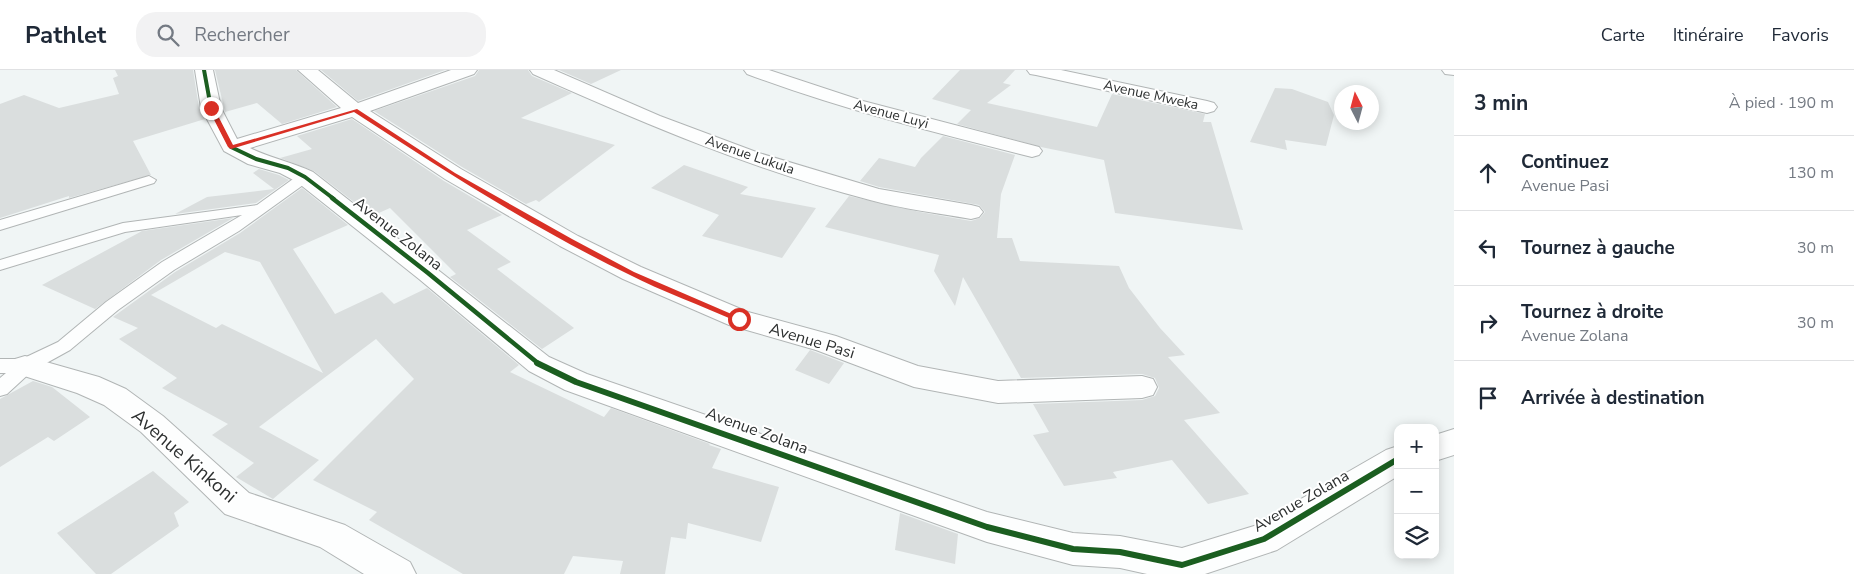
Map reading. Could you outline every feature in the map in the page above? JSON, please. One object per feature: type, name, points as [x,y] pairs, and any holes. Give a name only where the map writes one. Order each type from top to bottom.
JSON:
[{"type":"street","points":[[204,70],[211,108],[231,147],[355,110],[468,70]]},
{"type":"street","name":"Avenue Pasi","points":[[307,70],[355,110],[453,174],[569,241],[632,273],[739,319],[826,343],[914,376],[998,392],[1142,387]]},
{"type":"street","name":"Avenue Lukula","points":[[539,70],[653,120],[752,158],[876,195],[971,212]]},
{"type":"street","name":"Avenue Luyi","points":[[753,70],[788,84],[871,110],[1032,151]]},
{"type":"street","name":"Avenue Mweka","points":[[1036,70],[1207,107]]},
{"type":"street","name":"Avenue Zolana","points":[[231,147],[256,159],[288,168],[305,177],[428,273],[539,364],[576,382],[987,526],[1121,563],[1182,565],[1264,539],[1394,460]]},
{"type":"street","name":"Avenue Kinkoni","points":[[12,366],[88,385],[115,397],[152,424],[237,504],[332,536],[398,574]]},
{"type":"street","points":[[1439,447],[1454,442]]},
{"type":"lane","points":[[0,389],[12,366],[64,346],[112,306],[168,266],[234,228],[305,177]]},
{"type":"lane","points":[[0,225],[149,180]]},
{"type":"lane","points":[[0,265],[123,228],[259,209]]},
{"type":"building","points":[[115,70],[193,70],[199,108],[205,119],[133,141],[151,175],[69,198],[69,196],[0,218],[0,104],[24,95],[59,108],[119,94],[113,78],[118,76]]},
{"type":"building","points":[[215,70],[296,70],[337,107],[282,124],[257,103],[225,112]]},
{"type":"building","points":[[321,70],[445,70],[358,101]]},
{"type":"building","points":[[479,70],[528,70],[532,76],[572,93],[521,118],[615,145],[539,202],[536,200],[526,204],[462,167],[374,111],[475,76]]},
{"type":"building","points":[[559,70],[621,70],[591,84]]},
{"type":"building","points":[[960,70],[1015,70],[1003,83],[1011,85],[987,103],[1097,127],[1112,94],[1205,114],[1203,122],[1211,122],[1243,230],[1115,213],[1104,160],[1041,147],[957,124],[971,110],[932,99]]},
{"type":"building","points":[[1275,88],[1292,89],[1328,102],[1334,115],[1326,146],[1285,140],[1287,150],[1250,142]]},
{"type":"building","points":[[352,119],[444,181],[502,215],[467,230],[511,262],[497,269],[574,328],[542,349],[450,277],[456,274],[390,208],[372,216],[314,171],[280,158],[312,149],[297,136]]},
{"type":"building","points":[[943,136],[1015,155],[1001,194],[997,238],[1012,238],[1020,261],[1119,266],[1129,288],[1160,328],[1185,355],[1168,357],[1220,413],[1184,420],[1249,494],[1208,504],[1172,460],[1113,472],[1117,478],[1064,486],[1033,435],[1049,432],[1033,404],[1142,400],[1155,396],[1159,388],[1155,378],[1142,374],[1021,378],[963,277],[955,306],[934,271],[939,255],[825,227],[849,196],[971,221],[980,218],[985,212],[979,205],[879,187],[860,181],[879,158],[915,167],[921,158]]},
{"type":"building","points":[[684,165],[748,187],[740,194],[816,208],[782,258],[702,236],[719,215],[651,188]]},
{"type":"building","points":[[259,169],[289,180],[256,203],[175,214],[207,197],[274,189],[253,173]]},
{"type":"building","points":[[302,188],[348,225],[293,249],[335,314],[382,292],[394,304],[427,288],[519,365],[510,372],[604,417],[611,408],[710,444],[721,449],[712,468],[779,487],[761,542],[688,523],[686,539],[671,537],[665,574],[620,574],[623,561],[573,556],[564,574],[463,574],[369,520],[377,512],[313,480],[414,379],[376,339],[259,427],[319,460],[273,499],[236,477],[254,463],[212,435],[228,424],[162,388],[177,378],[119,339],[138,328],[113,317],[175,272],[240,233]],"holes":[[[225,252],[260,262],[323,373],[222,324],[216,328],[151,295]]]},
{"type":"building","points":[[233,218],[161,260],[95,309],[42,285],[142,231]]},
{"type":"building","points":[[810,350],[844,363],[829,384],[795,370]]},
{"type":"building","points":[[33,381],[52,387],[90,417],[54,441],[48,437],[0,467],[0,399]]},
{"type":"building","points":[[153,471],[189,502],[174,513],[179,526],[111,574],[96,574],[57,533]]},
{"type":"building","points":[[900,513],[958,534],[955,564],[895,550]]},
{"type":"cycle path","points":[[204,70],[211,108],[231,147],[256,159],[288,168],[305,177],[428,273],[539,364],[576,382],[987,527],[1073,549],[1120,552],[1182,565],[1264,539],[1394,461]]},
{"type":"route","points":[[211,108],[231,147],[355,110],[453,174],[569,241],[632,273],[739,319]]}]
